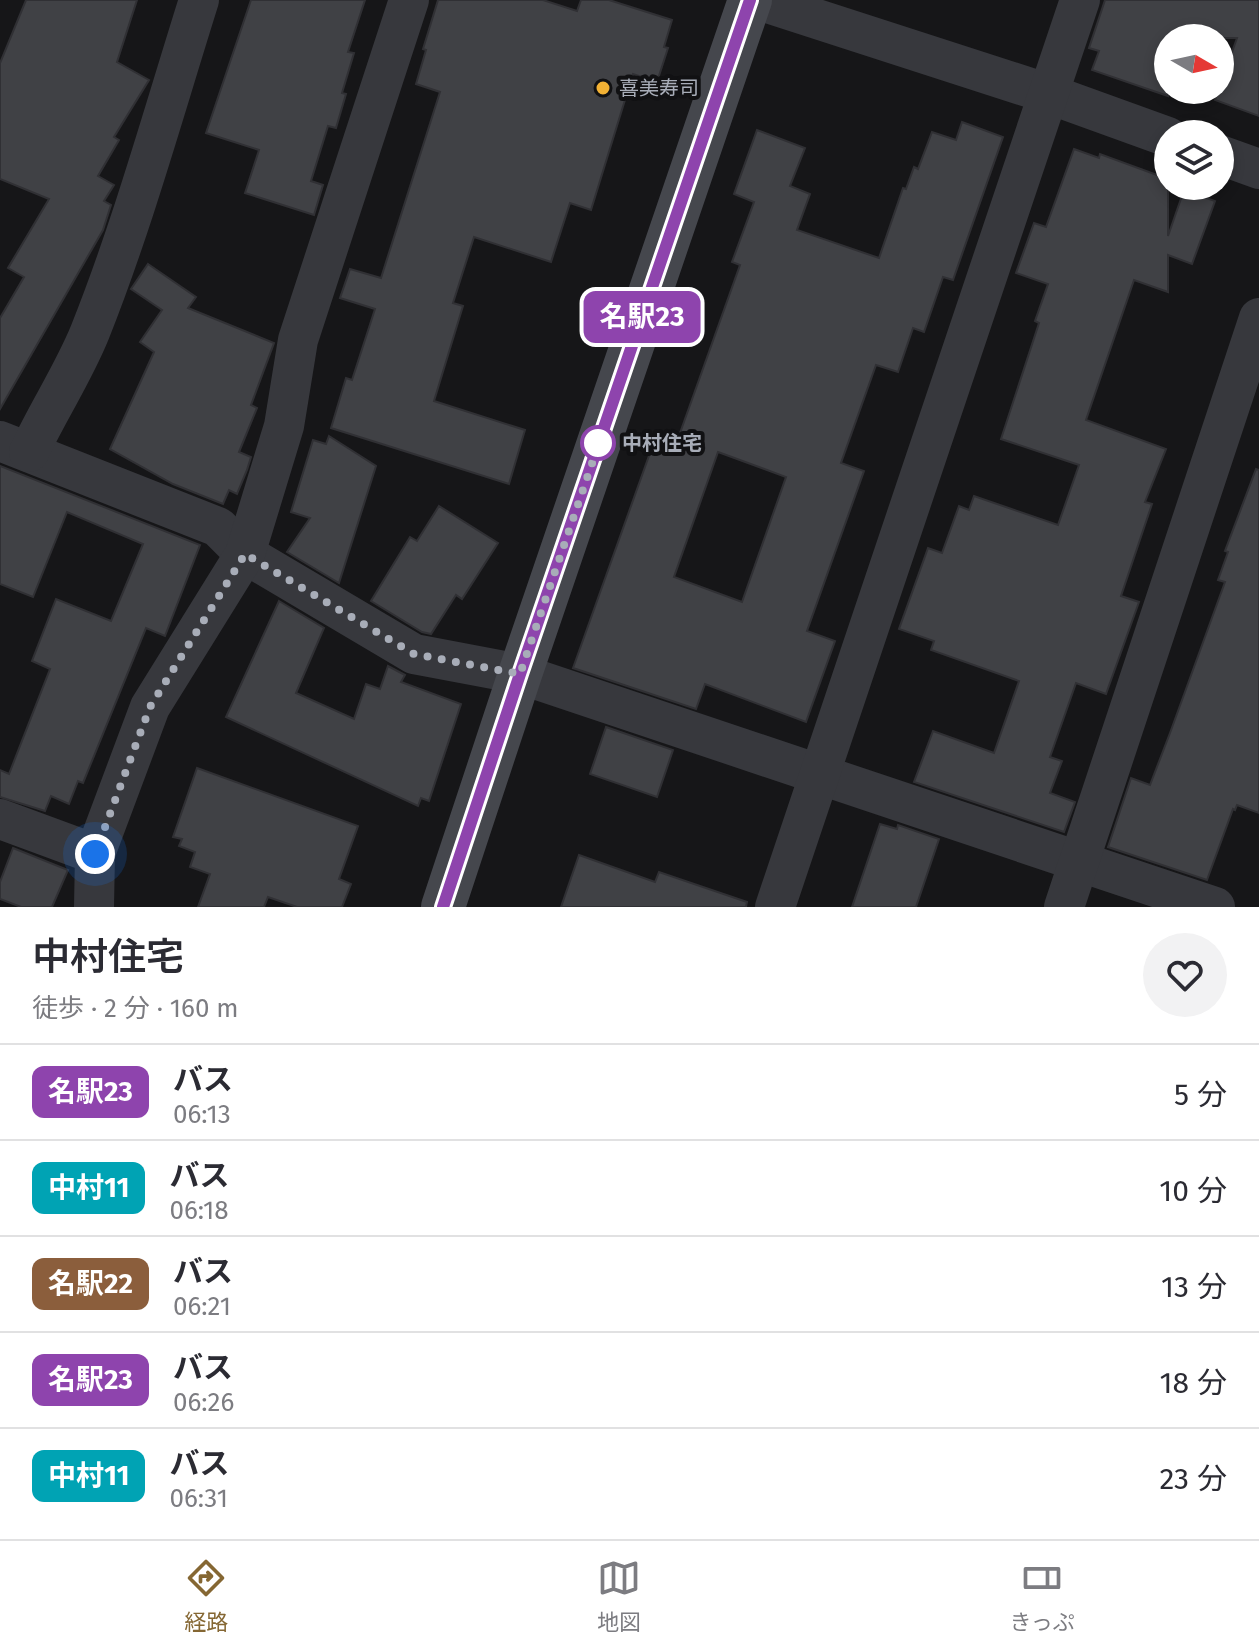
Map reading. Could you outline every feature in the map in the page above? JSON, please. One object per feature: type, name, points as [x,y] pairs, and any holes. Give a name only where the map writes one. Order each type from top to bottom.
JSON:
[{"type":"street","points":[[199,0],[109,284],[68,381],[46,416],[14,446],[218,527],[245,554],[414,654],[520,674],[1215,907]]},
{"type":"street","points":[[94,907],[95,854],[150,707],[245,554],[284,426],[298,340],[409,0]]},
{"type":"street","points":[[443,907],[750,0]]},
{"type":"street","points":[[758,0],[1049,94],[1154,132]]},
{"type":"street","points":[[775,907],[1080,0]]},
{"type":"street","points":[[1234,160],[1259,169]]},
{"type":"street","points":[[1064,907],[1259,318]]},
{"type":"street","points":[[0,819],[95,854]]},
{"type":"building","points":[[26,0],[137,0],[117,62],[149,80],[114,137],[119,140],[98,176],[114,185],[104,201],[111,205],[103,230],[0,409],[0,318],[24,277],[8,268],[49,199],[0,179],[0,63]]},
{"type":"building","points":[[251,0],[365,0],[348,52],[354,53],[336,128],[328,126],[311,181],[323,185],[314,215],[245,193],[259,150],[206,133]]},
{"type":"building","points":[[438,0],[543,0],[577,11],[581,0],[609,0],[672,20],[664,47],[668,48],[657,82],[633,74],[591,210],[570,203],[551,262],[474,237],[453,303],[463,306],[434,401],[525,430],[509,484],[331,428],[346,378],[352,380],[375,309],[340,298],[350,269],[381,278],[440,92],[416,84]]},
{"type":"building","points":[[1105,0],[1259,0],[1259,116],[1226,104],[1234,104],[1234,46],[1237,38],[1234,38],[1234,24],[1154,24],[1154,91],[1092,70],[1099,51],[1089,48]]},
{"type":"building","points":[[962,122],[1003,137],[953,280],[943,277],[924,332],[913,328],[898,372],[876,365],[841,463],[864,471],[807,631],[835,641],[806,722],[705,684],[696,709],[573,668],[655,439],[675,447],[740,265],[732,262],[754,202],[734,194],[757,130],[805,148],[790,186],[810,194],[797,230],[879,258],[903,188],[906,189],[914,167],[918,169],[932,132],[956,140]],"holes":[[[718,452],[786,477],[742,602],[674,577]]]},
{"type":"building","points":[[1074,149],[1099,158],[1100,154],[1154,174],[1154,200],[1168,200],[1168,236],[1181,200],[1215,201],[1192,264],[1168,255],[1168,292],[1134,280],[1086,420],[1166,449],[1145,502],[1152,504],[1121,596],[1139,602],[1106,694],[1076,683],[1050,757],[1062,761],[1050,793],[1075,802],[1064,832],[914,782],[933,731],[994,753],[1019,681],[931,650],[934,641],[899,629],[928,548],[942,553],[959,506],[969,510],[974,496],[1058,525],[1079,465],[1001,439],[1039,323],[1035,321],[1048,284],[1016,273],[1034,223],[1046,227]]},
{"type":"building","points":[[148,264],[196,297],[188,308],[274,343],[251,405],[257,408],[239,452],[251,457],[247,470],[237,494],[229,490],[223,504],[173,484],[110,449],[154,352],[140,342],[162,310],[131,289]]},
{"type":"building","points":[[329,436],[376,466],[339,583],[287,552],[310,518],[291,512],[313,440],[326,444]]},
{"type":"building","points":[[0,466],[200,545],[165,636],[146,628],[83,783],[78,781],[69,804],[51,796],[45,811],[0,797],[0,770],[9,774],[50,669],[32,661],[56,599],[111,621],[143,544],[67,512],[33,597],[0,584]]},
{"type":"building","points":[[1256,469],[1259,470],[1259,813],[1237,805],[1233,809],[1207,880],[1108,847],[1131,778],[1150,785],[1225,582],[1218,580],[1228,552],[1225,551]]},
{"type":"building","points":[[439,506],[498,543],[462,599],[456,595],[431,634],[422,632],[371,601],[410,537],[417,541]]},
{"type":"building","points":[[279,601],[324,628],[296,693],[354,719],[366,684],[380,689],[388,666],[405,675],[401,682],[461,704],[429,801],[421,798],[418,806],[226,717]]},
{"type":"building","points":[[606,727],[673,750],[657,797],[590,774]]},
{"type":"building","points":[[197,768],[358,826],[339,879],[351,884],[342,907],[297,907],[268,897],[264,907],[198,907],[210,874],[190,867],[195,852],[179,846],[182,839],[173,837]]},
{"type":"building","points":[[880,824],[897,829],[898,825],[939,839],[916,907],[852,907]]},
{"type":"building","points":[[13,848],[68,870],[52,907],[21,907],[0,899],[0,882]]},
{"type":"building","points":[[579,855],[655,882],[659,872],[747,902],[746,907],[561,907]]},
{"type":"bus line","name":"名駅23","points":[[443,907],[750,0]]},
{"type":"place","name":"喜美寿司","points":[[603,88]]},
{"type":"place","name":"中村住宅","points":[[598,443]]},
{"type":"route","points":[[95,854],[150,707],[245,554],[414,654],[520,674],[600,440],[598,443]]}]
